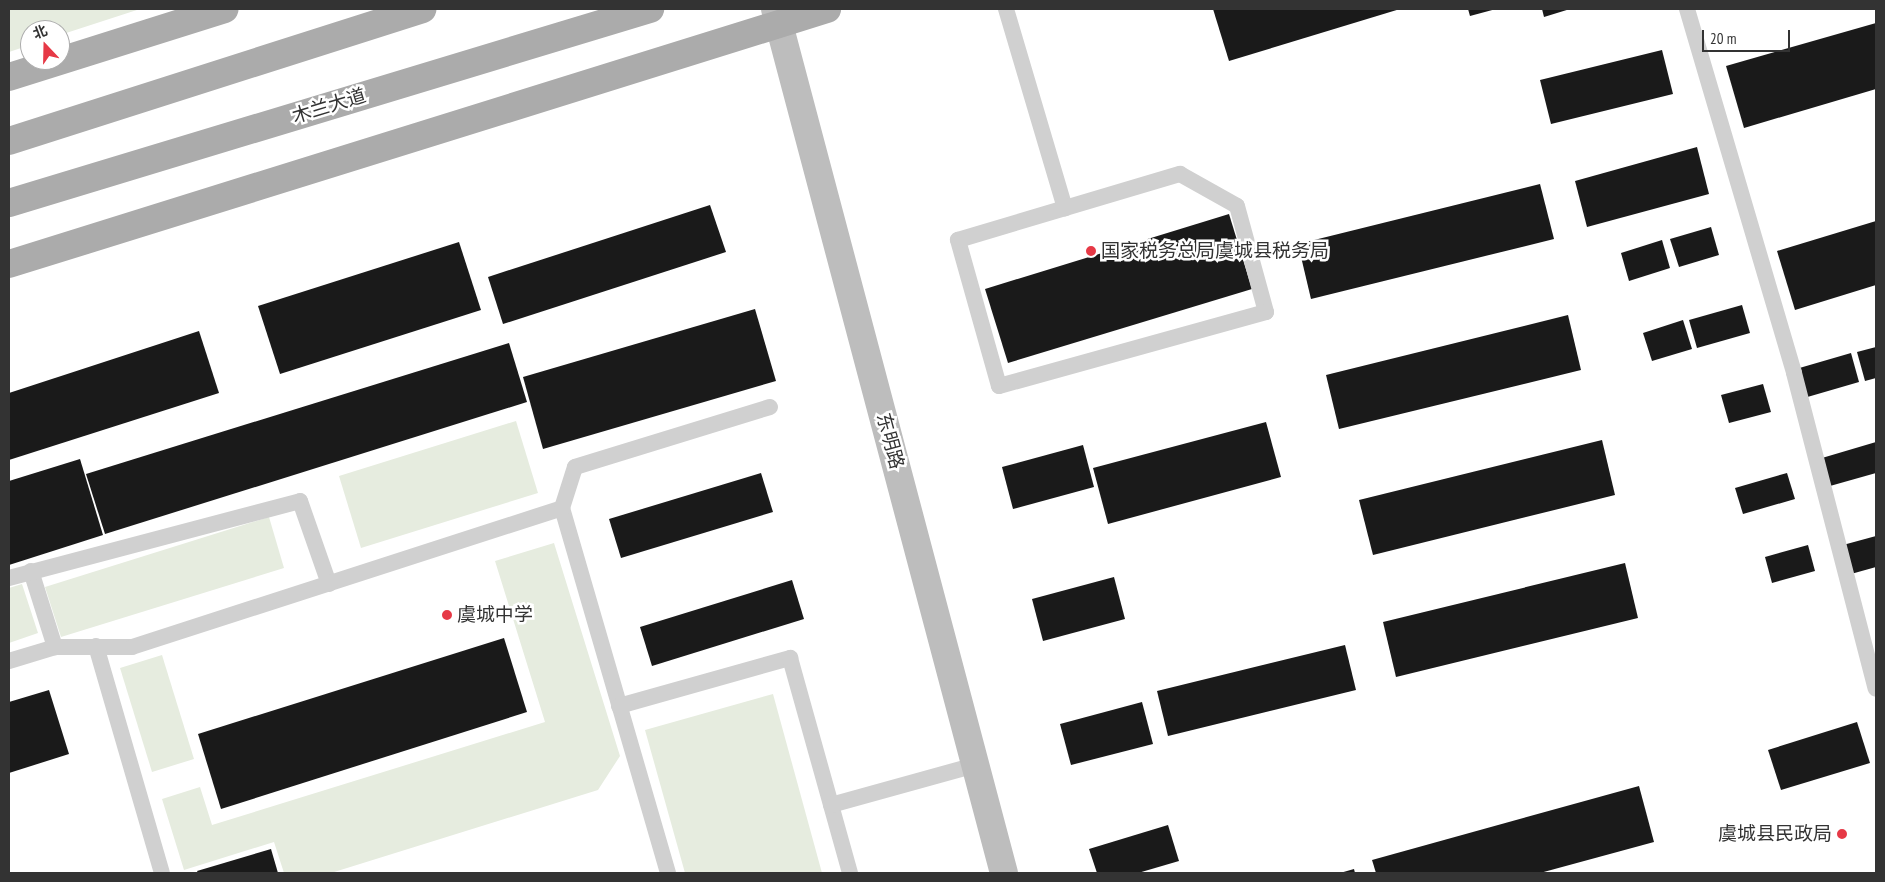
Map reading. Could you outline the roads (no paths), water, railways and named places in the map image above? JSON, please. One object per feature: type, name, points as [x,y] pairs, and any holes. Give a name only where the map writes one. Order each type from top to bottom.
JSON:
[{"type":"main road","points":[[9,77],[225,9]]},
{"type":"main road","points":[[9,141],[422,9]]},
{"type":"main road","name":"木兰大道","points":[[9,203],[650,9]]},
{"type":"main road","points":[[9,264],[778,16],[827,9]]},
{"type":"main road","name":"东明路","points":[[778,16],[1004,873]]},
{"type":"lane","points":[[1006,9],[1064,208]]},
{"type":"lane","points":[[1687,9],[1794,373],[1876,689]]},
{"type":"lane","points":[[1180,174],[1237,206],[1266,312],[999,386],[958,240],[1064,208],[1180,174]]},
{"type":"lane","points":[[668,873],[562,508],[575,467],[770,407]]},
{"type":"lane","points":[[9,578],[300,500],[329,584]]},
{"type":"lane","points":[[9,661],[55,647],[132,647],[562,508]]},
{"type":"lane","points":[[31,571],[55,647]]},
{"type":"lane","points":[[96,646],[162,873]]},
{"type":"lane","points":[[619,706],[790,658],[850,873]]},
{"type":"lane","points":[[831,805],[975,765]]},
{"type":"place","name":"国家税务总局虞城县税务局","points":[[1091,251]]},
{"type":"place","name":"虞城中学","points":[[447,615]]},
{"type":"place","name":"虞城县民政局","points":[[1842,834]]}]
